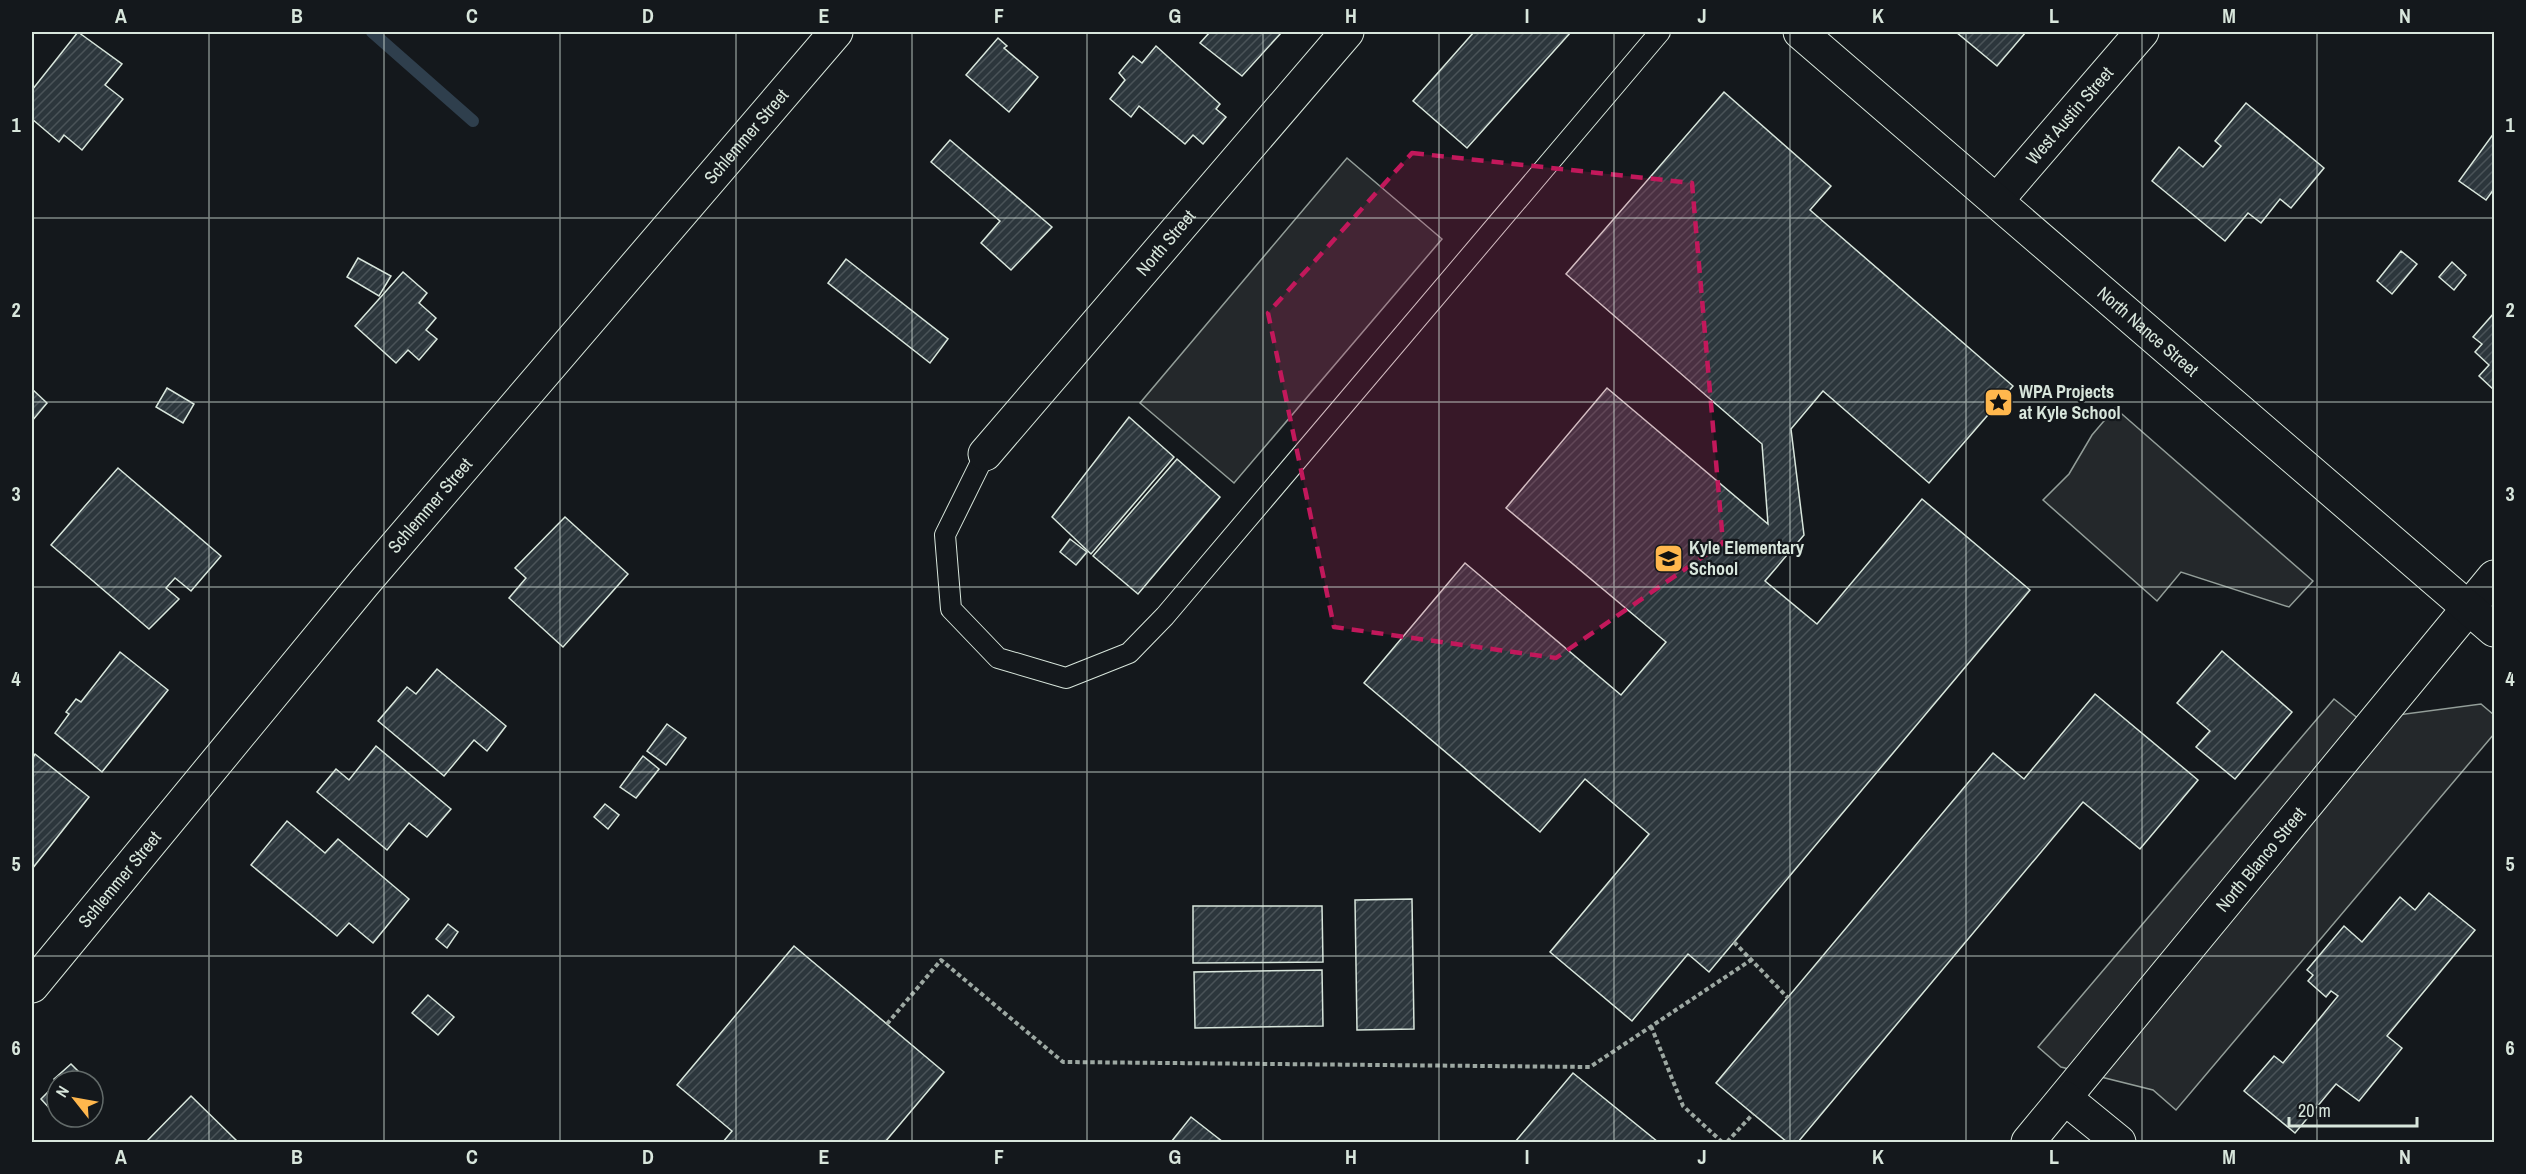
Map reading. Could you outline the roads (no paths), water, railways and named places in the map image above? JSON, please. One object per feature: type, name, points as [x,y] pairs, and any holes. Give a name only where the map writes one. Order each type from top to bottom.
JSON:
[{"type":"street","name":"Schlemmer Street","points":[[32,987],[357,591],[836,32]]},
{"type":"street","name":"North Street","points":[[985,454],[1347,32]]},
{"type":"street","name":"North Nance Street","points":[[1800,32],[1998,200],[2494,630]]},
{"type":"street","name":"West Austin Street","points":[[1998,200],[2142,32]]},
{"type":"street","name":"North Blanco Street","points":[[2028,1143],[2494,577]]},
{"type":"street","points":[[2065,1098],[2119,1143]]},
{"type":"lane","points":[[985,454],[945,535],[951,609],[998,658],[1066,678],[1129,653],[1165,616],[1660,32]]},
{"type":"waterway","points":[[372,32],[473,121]]},
{"type":"place","name":"WPA Projects at Kyle School","points":[[1998,402]]},
{"type":"place","name":"Kyle Elementary School","points":[[1668,558]]}]
